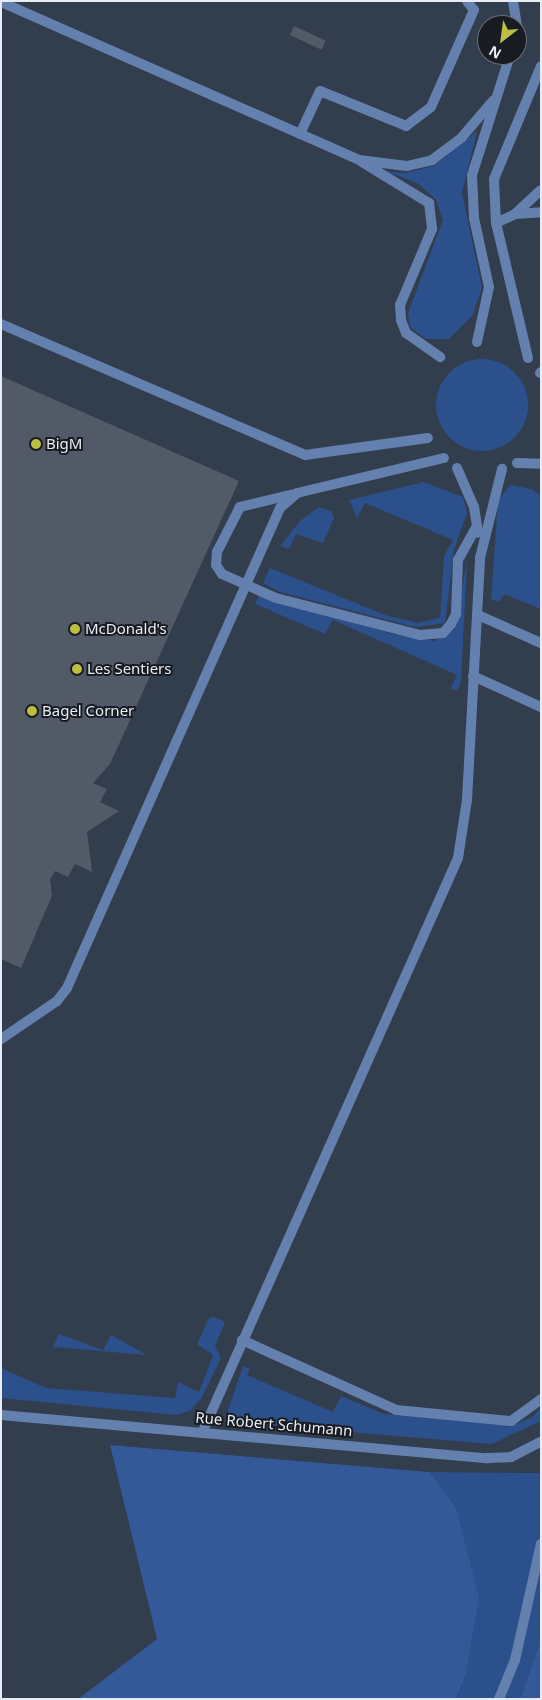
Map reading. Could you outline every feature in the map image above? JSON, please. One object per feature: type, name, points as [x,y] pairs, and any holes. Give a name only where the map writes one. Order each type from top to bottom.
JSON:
[{"type":"street","points":[[300,134],[320,90],[406,126],[430,107],[474,10],[467,1]]},
{"type":"street","points":[[513,1],[515,15]]},
{"type":"street","points":[[1,2],[359,160],[429,202],[432,229],[400,306],[406,333],[440,357]]},
{"type":"street","points":[[477,342],[488,287],[470,193],[476,156],[506,65]]},
{"type":"street","points":[[528,358],[496,223],[494,179],[541,66]]},
{"type":"street","points":[[359,160],[407,166],[432,160],[462,138],[493,101]]},
{"type":"street","points":[[496,223],[515,214],[541,190]]},
{"type":"street","points":[[515,214],[541,212]]},
{"type":"street","points":[[1,324],[305,455],[428,438]]},
{"type":"street","points":[[444,458],[240,507],[217,552],[216,565],[222,574],[276,598],[420,635],[443,632],[456,614],[458,560],[477,526]]},
{"type":"street","points":[[517,463],[541,464]]},
{"type":"street","points":[[202,1433],[458,858],[467,800],[480,558],[477,526],[457,468]]},
{"type":"street","points":[[480,558],[502,469]]},
{"type":"street","points":[[1,1039],[57,1001],[67,988],[280,508],[297,493]]},
{"type":"street","points":[[478,615],[541,643]]},
{"type":"street","points":[[473,676],[541,707]]},
{"type":"street","points":[[242,1340],[396,1410],[510,1421],[541,1399]]},
{"type":"street","name":"Rue Robert Schumann","points":[[1,1415],[487,1458],[510,1457],[541,1442]]},
{"type":"street","points":[[499,1699],[515,1660],[541,1544]]},
{"type":"shaded area","points":[[1,1],[541,1],[541,1473],[430,1472],[110,1445],[158,1639],[78,1699],[1,1699]]},
{"type":"shaded area","points":[[477,131],[462,193],[482,288],[472,316],[449,339],[426,339],[410,327],[408,313],[443,220],[436,200],[419,184],[386,171],[405,173],[434,166]]},
{"type":"shaded area","points":[[473,359],[491,359],[508,366],[521,379],[528,396],[528,414],[521,431],[508,444],[491,451],[473,451],[456,444],[443,431],[436,414],[436,396],[443,379],[456,366]]},
{"type":"shaded area","points":[[424,482],[463,497],[467,513],[454,550],[445,623],[415,627],[280,592],[263,583],[270,568],[385,615],[418,623],[440,618],[444,556],[453,540],[365,503],[357,518],[349,500]]},
{"type":"shaded area","points":[[510,485],[532,489],[541,496],[541,609],[504,594],[499,602],[491,599],[498,501]]},
{"type":"shaded area","points":[[319,507],[331,511],[334,518],[323,543],[296,534],[289,549],[280,546],[300,521]]},
{"type":"shaded area","points":[[467,560],[461,682],[457,690],[450,689],[457,675],[333,620],[325,634],[255,604],[259,596],[396,635],[434,641],[455,629]]},
{"type":"shaded area","points":[[214,1317],[225,1322],[215,1346],[221,1358],[201,1399],[190,1411],[176,1415],[1,1398],[1,1368],[46,1388],[175,1398],[178,1382],[199,1392],[213,1355],[197,1344],[209,1318]]},
{"type":"shaded area","points":[[59,1334],[103,1350],[111,1335],[147,1355],[53,1347]]},
{"type":"shaded area","points":[[243,1366],[250,1369],[247,1375],[333,1412],[341,1396],[384,1414],[513,1425],[533,1417],[541,1407],[541,1421],[492,1444],[230,1422],[226,1416]]},
{"type":"shaded area","points":[[110,1445],[430,1472],[456,1507],[479,1598],[465,1677],[456,1699],[78,1699],[157,1639]]},
{"type":"shaded area","points":[[430,1472],[541,1473],[541,1639],[520,1699],[456,1699],[465,1677],[456,1507]]},
{"type":"shaded area","points":[[541,1639],[541,1699],[520,1699]]},
{"type":"building","points":[[294,26],[326,41],[321,50],[290,35]]},
{"type":"building","name":"Les Sentiers","points":[[1,376],[239,481],[110,764],[93,783],[107,789],[100,802],[119,811],[87,832],[92,872],[75,864],[68,877],[55,871],[50,880],[52,896],[21,968],[1,959]]},
{"type":"place","name":"BigM","points":[[36,444]]},
{"type":"place","name":"McDonald's","points":[[75,629]]},
{"type":"place","name":"Les Sentiers","points":[[77,669]]},
{"type":"place","name":"Bagel Corner","points":[[32,711]]}]
